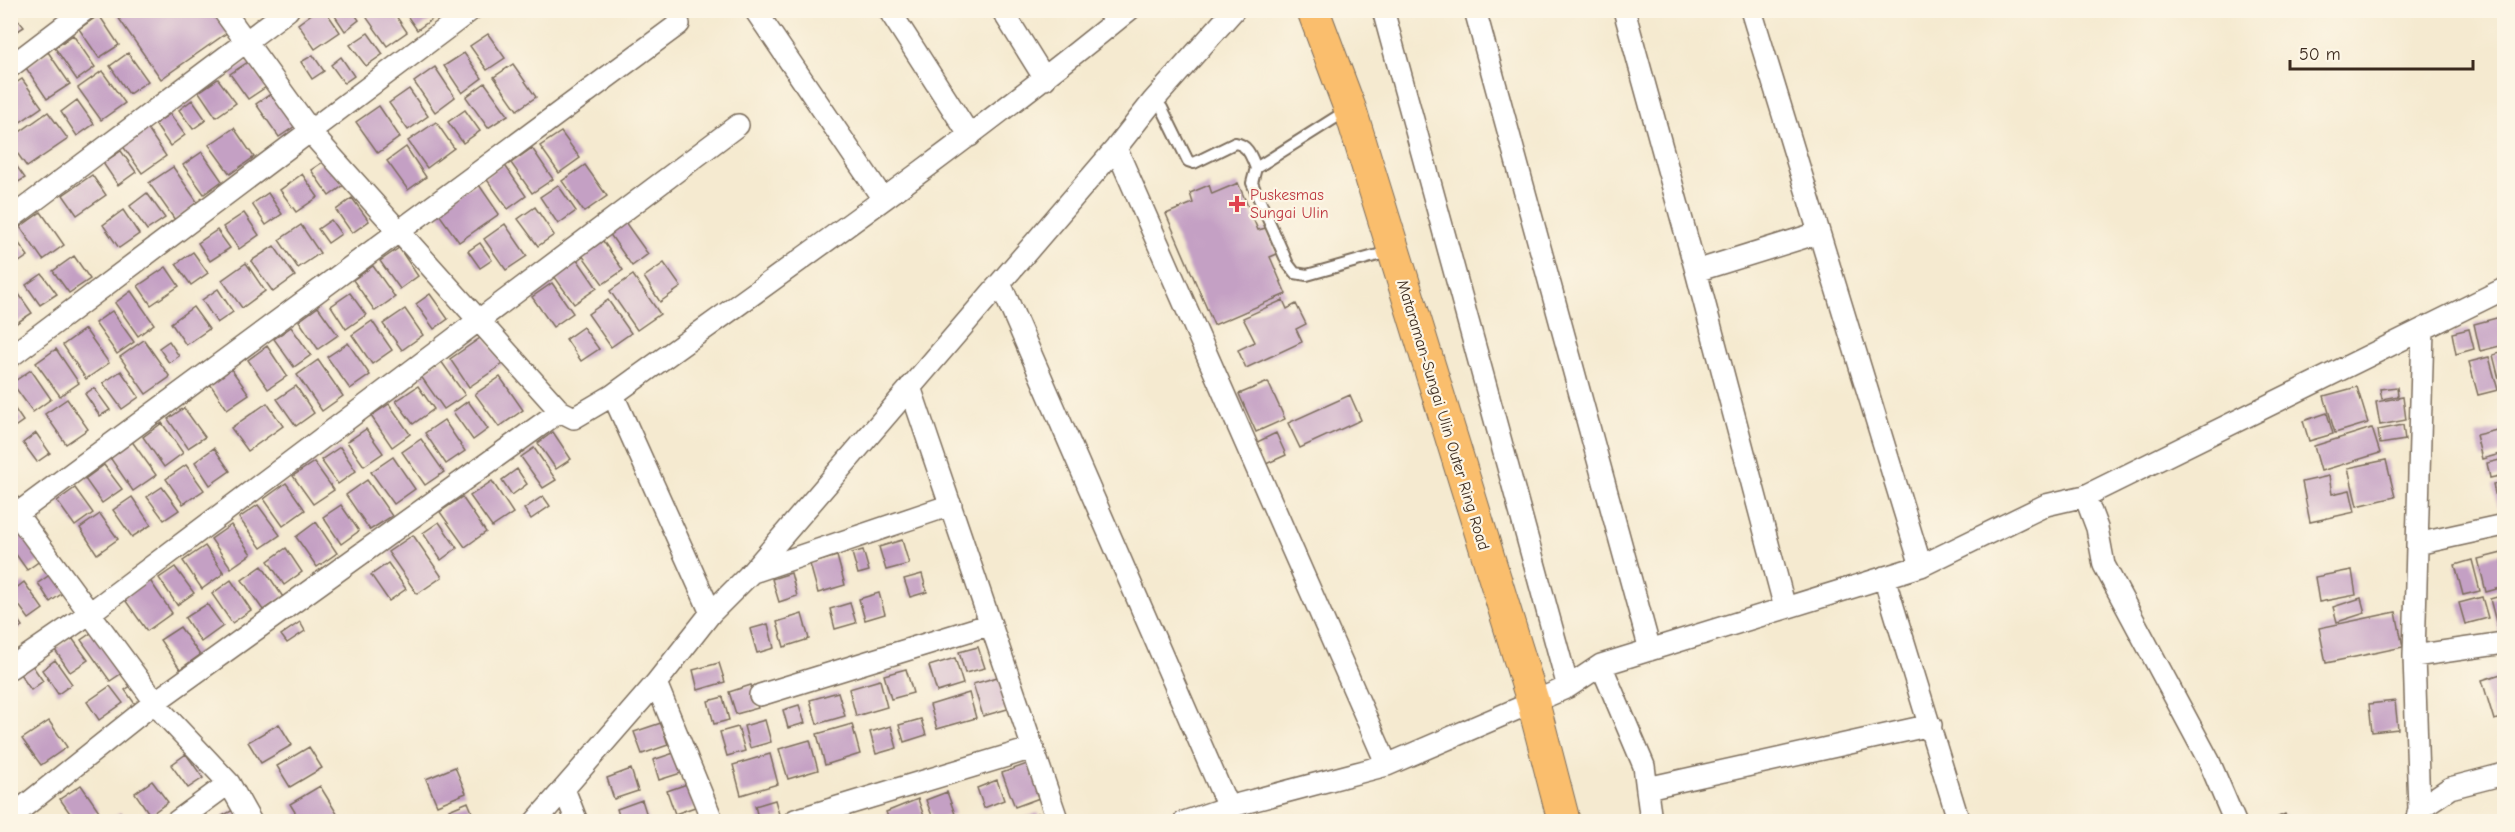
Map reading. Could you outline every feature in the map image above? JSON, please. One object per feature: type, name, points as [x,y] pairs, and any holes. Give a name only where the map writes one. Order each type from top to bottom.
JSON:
[{"type":"main road","name":"Mataraman-Sungai Ulin Outer Ring Road","points":[[1313,10],[1350,109],[1533,702],[1564,822]]},
{"type":"street","points":[[10,67],[85,10]]},
{"type":"street","points":[[223,10],[311,132],[561,411],[574,418],[613,394],[970,136],[1045,79],[1128,10]]},
{"type":"street","points":[[10,219],[288,10]]},
{"type":"street","points":[[10,357],[471,10]]},
{"type":"street","points":[[755,10],[883,199]]},
{"type":"street","points":[[889,10],[970,136]]},
{"type":"street","points":[[535,822],[656,683],[711,613],[750,573],[1234,10]]},
{"type":"street","points":[[1383,10],[1568,687]]},
{"type":"street","points":[[1475,10],[1650,650]]},
{"type":"street","points":[[1624,10],[1785,608]]},
{"type":"street","points":[[1751,10],[1921,566]]},
{"type":"street","points":[[1010,13],[1045,79]]},
{"type":"street","points":[[251,822],[229,783],[155,702],[13,512],[679,24]]},
{"type":"street","points":[[10,668],[90,614],[738,125]]},
{"type":"street","points":[[1116,148],[1387,765]]},
{"type":"street","points":[[1696,271],[1818,233]]},
{"type":"street","points":[[1000,283],[1228,807]]},
{"type":"street","points":[[1184,822],[1228,807],[1387,765],[1568,687],[1601,665],[1921,566],[2046,505],[2085,496],[2505,289]]},
{"type":"street","points":[[2418,815],[2414,656],[2423,329]]},
{"type":"street","points":[[910,387],[1058,822]]},
{"type":"street","points":[[613,394],[711,613]]},
{"type":"street","points":[[20,812],[155,702],[561,411]]},
{"type":"street","points":[[2085,496],[2097,528],[2104,565],[2209,761],[2235,822]]},
{"type":"street","points":[[750,573],[951,506]]},
{"type":"street","points":[[2417,544],[2505,525]]},
{"type":"street","points":[[1884,577],[1959,822]]},
{"type":"street","points":[[760,695],[991,624]]},
{"type":"street","points":[[2414,656],[2505,643]]},
{"type":"street","points":[[1601,665],[1644,766],[1651,822]]},
{"type":"street","points":[[656,683],[713,822]]},
{"type":"street","points":[[1647,788],[1931,725]]},
{"type":"street","points":[[795,820],[1034,748]]},
{"type":"street","points":[[2418,815],[2450,788],[2505,774]]},
{"type":"street","points":[[176,822],[229,783]]},
{"type":"street","points":[[564,789],[577,822]]},
{"type":"lane","points":[[1154,101],[1162,108],[1188,160],[1194,163],[1235,143],[1242,144],[1248,150],[1256,168],[1252,183],[1288,264],[1295,273],[1307,274],[1392,250]]},
{"type":"lane","points":[[1256,168],[1350,109]]},
{"type":"building","points":[[10,10],[24,27],[10,36]]},
{"type":"building","points":[[113,10],[213,10],[228,32],[161,79]]},
{"type":"building","points":[[317,10],[325,10],[340,32],[315,49],[298,24]]},
{"type":"building","points":[[331,10],[352,10],[359,20],[345,31]]},
{"type":"building","points":[[377,10],[392,10],[407,32],[387,46],[367,18]]},
{"type":"building","points":[[403,10],[436,10],[439,14],[417,30]]},
{"type":"building","points":[[99,15],[119,45],[99,58],[79,29]]},
{"type":"building","points":[[368,33],[383,54],[366,66],[350,45]]},
{"type":"building","points":[[488,34],[505,58],[487,70],[470,46]]},
{"type":"building","points":[[73,35],[95,67],[77,80],[55,48]]},
{"type":"building","points":[[48,52],[70,84],[47,99],[26,68]]},
{"type":"building","points":[[128,53],[148,81],[129,94],[110,66]]},
{"type":"building","points":[[464,53],[482,78],[462,93],[444,66]]},
{"type":"building","points":[[313,55],[324,71],[312,79],[301,62]]},
{"type":"building","points":[[341,57],[354,76],[344,83],[331,65]]},
{"type":"building","points":[[248,62],[266,87],[248,99],[230,74]]},
{"type":"building","points":[[513,64],[536,97],[517,110],[494,77]]},
{"type":"building","points":[[435,67],[455,97],[435,112],[414,82]]},
{"type":"building","points":[[102,71],[125,103],[101,120],[78,88]]},
{"type":"building","points":[[22,79],[42,107],[10,129],[10,87]]},
{"type":"building","points":[[218,79],[236,103],[216,117],[199,92]]},
{"type":"building","points":[[485,83],[508,115],[488,128],[466,97]]},
{"type":"building","points":[[409,89],[428,116],[408,130],[389,103]]},
{"type":"building","points":[[275,91],[298,124],[279,137],[256,104]]},
{"type":"building","points":[[77,100],[94,124],[77,136],[61,112]]},
{"type":"building","points":[[192,100],[206,120],[193,129],[179,110]]},
{"type":"building","points":[[379,106],[400,137],[378,153],[356,122]]},
{"type":"building","points":[[465,110],[480,131],[463,143],[448,122]]},
{"type":"building","points":[[48,112],[68,139],[27,167],[10,143],[10,139]]},
{"type":"building","points":[[170,114],[185,135],[170,146],[155,124]]},
{"type":"building","points":[[436,122],[454,148],[427,168],[408,141]]},
{"type":"building","points":[[147,128],[166,156],[142,173],[122,145]]},
{"type":"building","points":[[234,128],[254,157],[230,174],[209,145]]},
{"type":"building","points":[[561,132],[580,158],[559,173],[540,146]]},
{"type":"building","points":[[406,147],[426,177],[408,190],[387,161]]},
{"type":"building","points":[[532,148],[553,179],[532,193],[511,163]]},
{"type":"building","points":[[121,151],[136,172],[118,185],[103,163]]},
{"type":"building","points":[[202,152],[222,181],[204,194],[183,165]]},
{"type":"building","points":[[10,157],[25,178],[10,187]]},
{"type":"building","points":[[326,160],[344,185],[329,196],[311,170]]},
{"type":"building","points":[[504,164],[526,196],[508,209],[485,177]]},
{"type":"building","points":[[585,165],[607,196],[584,212],[562,181]]},
{"type":"building","points":[[173,167],[198,203],[175,220],[149,183]]},
{"type":"building","points":[[302,174],[318,197],[296,212],[280,190]]},
{"type":"building","points":[[92,175],[106,195],[77,215],[63,195]]},
{"type":"building","points":[[477,182],[499,214],[459,242],[436,210]]},
{"type":"building","points":[[1238,183],[1258,230],[1266,228],[1277,254],[1270,257],[1286,294],[1214,325],[1166,214],[1193,203],[1190,193],[1209,185],[1212,194]]},
{"type":"building","points":[[558,185],[576,211],[558,224],[540,197]]},
{"type":"building","points":[[147,193],[165,218],[147,230],[130,206]]},
{"type":"building","points":[[268,193],[282,214],[266,225],[252,204]]},
{"type":"building","points":[[352,198],[369,221],[352,233],[336,210]]},
{"type":"building","points":[[535,207],[554,235],[538,246],[518,219]]},
{"type":"building","points":[[123,210],[139,234],[119,248],[103,225]]},
{"type":"building","points":[[41,212],[64,245],[43,260],[20,227]]},
{"type":"building","points":[[244,213],[259,235],[239,249],[223,227]]},
{"type":"building","points":[[331,220],[341,234],[328,243],[318,229]]},
{"type":"building","points":[[625,222],[648,254],[632,266],[609,233]]},
{"type":"building","points":[[505,224],[527,256],[506,270],[484,239]]},
{"type":"building","points":[[301,225],[320,253],[298,268],[279,240]]},
{"type":"building","points":[[217,230],[230,248],[210,261],[198,243]]},
{"type":"building","points":[[10,231],[28,256],[10,268]]},
{"type":"building","points":[[603,241],[623,270],[603,284],[582,255]]},
{"type":"building","points":[[480,243],[492,260],[480,268],[468,251]]},
{"type":"building","points":[[274,246],[295,276],[273,292],[251,261]]},
{"type":"building","points":[[399,248],[418,276],[400,289],[380,261]]},
{"type":"building","points":[[193,252],[208,273],[191,285],[176,264]]},
{"type":"building","points":[[74,256],[90,279],[69,293],[53,271]]},
{"type":"building","points":[[577,259],[597,288],[574,304],[554,276]]},
{"type":"building","points":[[246,263],[265,291],[242,308],[222,280]]},
{"type":"building","points":[[664,263],[681,287],[660,302],[644,277]]},
{"type":"building","points":[[373,266],[395,297],[375,311],[353,280]]},
{"type":"building","points":[[166,267],[179,286],[151,305],[138,286]]},
{"type":"building","points":[[42,274],[57,294],[40,305],[26,285]]},
{"type":"building","points":[[633,275],[660,314],[637,330],[610,291]]},
{"type":"building","points":[[552,283],[573,313],[553,327],[532,297]]},
{"type":"building","points":[[218,289],[233,312],[217,323],[202,300]]},
{"type":"building","points":[[16,290],[32,313],[12,326],[10,324],[10,294]]},
{"type":"building","points":[[131,291],[154,324],[138,336],[115,303]]},
{"type":"building","points":[[350,293],[366,315],[346,329],[331,306]]},
{"type":"building","points":[[430,294],[448,319],[434,329],[416,304]]},
{"type":"building","points":[[608,300],[631,333],[611,347],[588,314]]},
{"type":"building","points":[[1283,300],[1287,309],[1296,304],[1306,324],[1296,329],[1302,342],[1246,368],[1238,350],[1255,342],[1243,318]]},
{"type":"building","points":[[193,307],[209,329],[186,345],[171,323]]},
{"type":"building","points":[[318,307],[338,335],[318,349],[299,321]]},
{"type":"building","points":[[405,309],[423,335],[402,350],[383,324]]},
{"type":"building","points":[[112,311],[134,342],[117,354],[95,323]]},
{"type":"building","points":[[2504,316],[2504,345],[2480,351],[2474,324]]},
{"type":"building","points":[[372,321],[392,350],[372,364],[352,335]]},
{"type":"building","points":[[291,327],[311,355],[294,367],[274,339]]},
{"type":"building","points":[[583,327],[599,349],[581,361],[566,339]]},
{"type":"building","points":[[85,329],[109,363],[86,379],[63,345]]},
{"type":"building","points":[[2469,329],[2474,349],[2456,354],[2452,333]]},
{"type":"building","points":[[483,336],[503,364],[469,387],[450,359]]},
{"type":"building","points":[[144,340],[170,377],[146,394],[120,357]]},
{"type":"building","points":[[169,341],[179,356],[169,363],[159,348]]},
{"type":"building","points":[[348,343],[370,375],[350,389],[327,357]]},
{"type":"building","points":[[267,346],[287,376],[268,389],[248,360]]},
{"type":"building","points":[[56,349],[79,383],[60,396],[36,363]]},
{"type":"building","points":[[2504,352],[2504,386],[2501,387],[2493,355]]},
{"type":"building","points":[[2489,357],[2498,390],[2478,395],[2469,362]]},
{"type":"building","points":[[318,360],[343,396],[322,411],[297,375]]},
{"type":"building","points":[[441,361],[465,395],[444,409],[420,375]]},
{"type":"building","points":[[231,369],[249,394],[227,409],[210,384]]},
{"type":"building","points":[[31,370],[51,399],[33,412],[12,383]]},
{"type":"building","points":[[121,371],[139,397],[122,409],[103,383]]},
{"type":"building","points":[[500,377],[523,410],[499,427],[475,394]]},
{"type":"building","points":[[1268,382],[1285,419],[1256,432],[1239,394]]},
{"type":"building","points":[[296,386],[314,413],[296,426],[277,399]]},
{"type":"building","points":[[418,386],[434,409],[413,424],[396,401]]},
{"type":"building","points":[[2357,387],[2368,423],[2335,433],[2324,396]]},
{"type":"building","points":[[2397,387],[2398,396],[2382,399],[2380,389]]},
{"type":"building","points":[[94,388],[110,410],[100,416],[85,394]]},
{"type":"building","points":[[1350,395],[1361,420],[1300,448],[1288,423]]},
{"type":"building","points":[[2403,397],[2406,420],[2380,425],[2376,402]]},
{"type":"building","points":[[67,399],[88,429],[66,444],[45,414]]},
{"type":"building","points":[[468,401],[488,429],[473,440],[453,412]]},
{"type":"building","points":[[10,402],[23,421],[10,430]]},
{"type":"building","points":[[267,403],[283,426],[248,451],[231,428]]},
{"type":"building","points":[[389,404],[410,434],[392,447],[371,416]]},
{"type":"building","points":[[184,408],[205,437],[188,448],[168,419]]},
{"type":"building","points":[[2327,413],[2333,434],[2309,441],[2303,421]]},
{"type":"building","points":[[444,420],[465,451],[446,464],[425,433]]},
{"type":"building","points":[[162,423],[183,453],[164,467],[143,437]]},
{"type":"building","points":[[2403,425],[2405,440],[2380,444],[2378,430]]},
{"type":"building","points":[[2372,428],[2380,453],[2321,471],[2314,446]]},
{"type":"building","points":[[366,429],[383,453],[364,466],[347,442]]},
{"type":"building","points":[[2501,429],[2504,453],[2482,459],[2476,435]]},
{"type":"building","points":[[553,432],[571,459],[556,469],[538,443]]},
{"type":"building","points":[[36,433],[50,453],[37,462],[23,443]]},
{"type":"building","points":[[1276,433],[1286,455],[1266,464],[1257,442]]},
{"type":"building","points":[[421,439],[444,472],[425,485],[402,452]]},
{"type":"building","points":[[131,440],[156,475],[133,491],[109,456]]},
{"type":"building","points":[[340,447],[356,471],[338,484],[321,460]]},
{"type":"building","points":[[214,448],[230,471],[210,485],[195,462]]},
{"type":"building","points":[[534,448],[556,480],[543,488],[521,457]]},
{"type":"building","points":[[393,457],[415,489],[394,504],[371,472]]},
{"type":"building","points":[[2504,459],[2504,475],[2490,478],[2487,463]]},
{"type":"building","points":[[2386,460],[2395,497],[2357,506],[2348,468]]},
{"type":"building","points":[[314,462],[334,490],[313,504],[293,476]]},
{"type":"building","points":[[104,465],[122,489],[102,503],[85,479]]},
{"type":"building","points":[[186,465],[204,490],[183,504],[166,479]]},
{"type":"building","points":[[517,469],[527,484],[512,495],[502,480]]},
{"type":"building","points":[[2329,476],[2332,494],[2350,490],[2355,512],[2310,522],[2302,482]]},
{"type":"building","points":[[367,480],[392,516],[370,530],[346,495]]},
{"type":"building","points":[[492,481],[513,513],[492,527],[470,496]]},
{"type":"building","points":[[2504,482],[2504,504],[2498,506],[2493,485]]},
{"type":"building","points":[[286,483],[305,510],[283,526],[264,499]]},
{"type":"building","points":[[162,487],[179,510],[164,520],[147,497]]},
{"type":"building","points":[[75,488],[93,513],[75,526],[57,501]]},
{"type":"building","points":[[543,496],[550,506],[531,519],[524,509]]},
{"type":"building","points":[[132,497],[151,525],[132,537],[113,510]]},
{"type":"building","points":[[462,497],[486,532],[465,547],[440,512]]},
{"type":"building","points":[[258,505],[280,535],[261,548],[239,518]]},
{"type":"building","points":[[341,505],[359,531],[341,544],[323,517]]},
{"type":"building","points":[[100,514],[118,539],[97,554],[80,528]]},
{"type":"building","points":[[316,522],[337,553],[317,567],[296,537]]},
{"type":"building","points":[[439,522],[457,548],[441,560],[423,533]]},
{"type":"building","points":[[22,525],[44,558],[27,570],[10,546],[10,533]]},
{"type":"building","points":[[231,525],[251,554],[231,568],[211,539]]},
{"type":"building","points":[[413,535],[442,577],[417,594],[388,552]]},
{"type":"building","points":[[902,540],[909,564],[886,570],[879,547]]},
{"type":"building","points":[[205,546],[224,573],[202,589],[183,561]]},
{"type":"building","points":[[286,548],[302,572],[284,585],[268,561]]},
{"type":"building","points":[[863,550],[869,571],[858,574],[852,553]]},
{"type":"building","points":[[2502,553],[2504,587],[2486,592],[2478,559]]},
{"type":"building","points":[[837,556],[845,585],[818,593],[810,564]]},
{"type":"building","points":[[2472,560],[2480,591],[2463,595],[2455,565]]},
{"type":"building","points":[[388,563],[406,589],[389,601],[371,575]]},
{"type":"building","points":[[262,566],[283,597],[263,610],[242,580]]},
{"type":"building","points":[[175,567],[194,593],[177,605],[159,578]]},
{"type":"building","points":[[2352,570],[2356,595],[2319,602],[2315,577]]},
{"type":"building","points":[[54,572],[67,590],[50,602],[38,583]]},
{"type":"building","points":[[791,573],[797,596],[779,602],[772,579]]},
{"type":"building","points":[[922,574],[927,592],[910,597],[904,579]]},
{"type":"building","points":[[149,579],[172,613],[147,631],[123,597]]},
{"type":"building","points":[[231,580],[251,610],[232,623],[212,594]]},
{"type":"building","points":[[24,582],[43,609],[29,619],[10,593]]},
{"type":"building","points":[[879,593],[885,614],[865,620],[859,599]]},
{"type":"building","points":[[2504,595],[2504,636],[2500,637],[2490,599]]},
{"type":"building","points":[[2482,597],[2488,618],[2465,624],[2459,603]]},
{"type":"building","points":[[2361,598],[2365,613],[2337,622],[2333,607]]},
{"type":"building","points":[[850,603],[856,623],[835,629],[830,609]]},
{"type":"building","points":[[207,604],[223,626],[201,642],[185,618]]},
{"type":"building","points":[[10,609],[22,626],[10,634]]},
{"type":"building","points":[[2396,612],[2403,647],[2326,663],[2319,628]]},
{"type":"building","points":[[802,614],[809,639],[784,647],[777,622]]},
{"type":"building","points":[[300,622],[305,631],[287,643],[281,635]]},
{"type":"building","points":[[768,624],[774,648],[757,653],[750,629]]},
{"type":"building","points":[[180,627],[200,655],[180,669],[160,640]]},
{"type":"building","points":[[97,629],[125,671],[110,681],[81,640]]},
{"type":"building","points":[[72,638],[88,660],[70,672],[55,650]]},
{"type":"building","points":[[978,647],[985,668],[965,673],[959,652]]},
{"type":"building","points":[[955,658],[963,684],[937,692],[929,666]]},
{"type":"building","points":[[55,660],[72,684],[58,694],[42,670]]},
{"type":"building","points":[[719,663],[725,682],[698,690],[693,670]]},
{"type":"building","points":[[32,665],[43,681],[31,690],[20,674]]},
{"type":"building","points":[[906,669],[913,693],[891,699],[884,675]]},
{"type":"building","points":[[2504,673],[2504,717],[2494,720],[2482,680]]},
{"type":"building","points":[[1001,676],[1011,708],[983,716],[973,684]]},
{"type":"building","points":[[880,680],[887,707],[856,716],[849,689]]},
{"type":"building","points":[[135,683],[145,697],[135,704],[125,690]]},
{"type":"building","points":[[751,685],[758,708],[736,714],[729,692]]},
{"type":"building","points":[[110,686],[123,703],[99,720],[87,702]]},
{"type":"building","points":[[838,692],[845,716],[817,724],[810,700]]},
{"type":"building","points":[[969,693],[976,718],[937,729],[930,705]]},
{"type":"building","points":[[723,697],[729,720],[714,724],[708,701]]},
{"type":"building","points":[[2395,701],[2398,729],[2372,732],[2369,704]]},
{"type":"building","points":[[799,705],[805,723],[788,728],[783,710]]},
{"type":"building","points":[[921,719],[926,735],[904,742],[899,725]]},
{"type":"building","points":[[765,720],[771,742],[750,748],[744,726]]},
{"type":"building","points":[[49,721],[67,747],[41,765],[22,739]]},
{"type":"building","points":[[661,723],[668,745],[642,754],[634,732]]},
{"type":"building","points":[[279,724],[292,745],[261,763],[248,742]]},
{"type":"building","points":[[852,724],[860,754],[825,765],[817,734]]},
{"type":"building","points":[[891,726],[897,748],[876,754],[870,732]]},
{"type":"building","points":[[738,727],[745,751],[727,756],[720,732]]},
{"type":"building","points":[[810,740],[818,770],[788,779],[779,749]]},
{"type":"building","points":[[309,747],[322,768],[290,787],[277,766]]},
{"type":"building","points":[[674,753],[681,773],[659,780],[653,760]]},
{"type":"building","points":[[186,754],[203,778],[188,788],[171,765]]},
{"type":"building","points":[[770,754],[778,784],[741,795],[733,765]]},
{"type":"building","points":[[1030,763],[1042,797],[1015,807],[1002,773]]},
{"type":"building","points":[[455,767],[466,793],[437,805],[426,779]]},
{"type":"building","points":[[631,769],[638,791],[614,799],[607,778]]},
{"type":"building","points":[[997,780],[1004,800],[984,808],[977,788]]},
{"type":"building","points":[[152,781],[168,802],[150,815],[135,793]]},
{"type":"building","points":[[687,784],[695,807],[675,814],[667,791]]},
{"type":"building","points":[[81,785],[99,811],[84,822],[76,822],[60,799]]},
{"type":"building","points":[[320,786],[339,817],[332,822],[301,822],[290,804]]},
{"type":"building","points":[[947,792],[955,814],[934,821],[926,800]]},
{"type":"building","points":[[918,799],[926,822],[890,822],[886,812]]},
{"type":"building","points":[[642,800],[649,822],[621,822],[617,809]]},
{"type":"building","points":[[775,800],[780,818],[759,822],[755,806]]},
{"type":"building","points":[[468,802],[476,822],[454,822],[449,810]]},
{"type":"building","points":[[235,809],[243,822],[226,822],[222,816]]},
{"type":"building","points":[[120,812],[126,822],[106,822]]},
{"type":"building","points":[[1038,813],[1041,822],[1015,821]]},
{"type":"building","points":[[2285,814],[2288,821],[2269,821]]},
{"type":"place","name":"Puskesmas Sungai Ulin","points":[[1237,204]]}]
